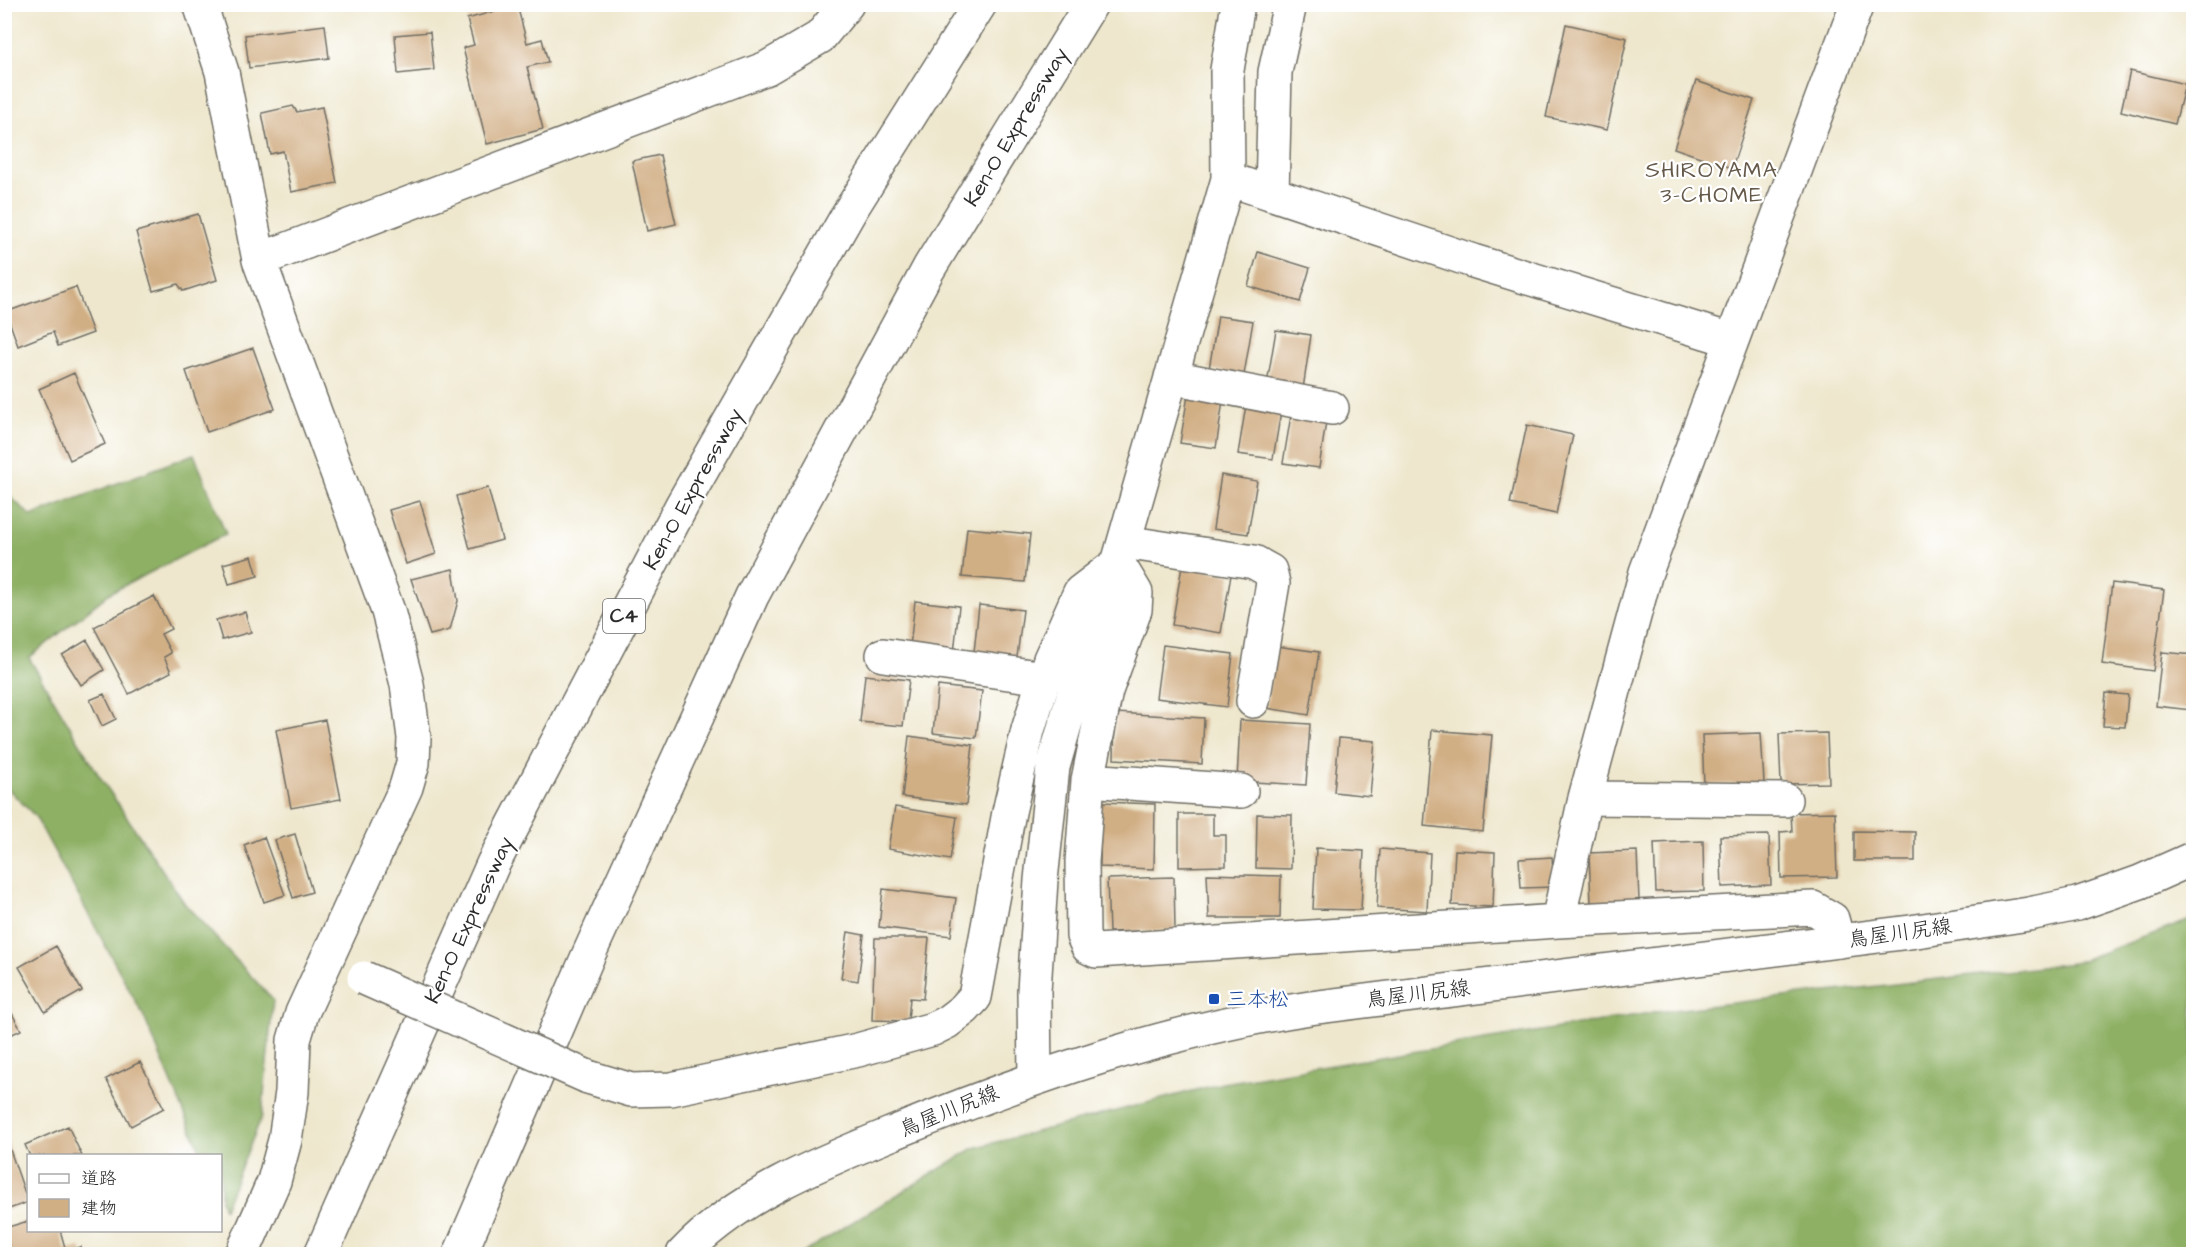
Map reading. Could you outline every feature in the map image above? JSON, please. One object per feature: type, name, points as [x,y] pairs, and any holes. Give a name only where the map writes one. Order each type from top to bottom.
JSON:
[{"type":"main road","points":[[200,4],[222,72],[259,260],[388,611],[408,684],[414,738],[413,763],[406,787],[302,1013],[294,1040],[292,1092],[285,1140],[277,1170],[242,1254]]},
{"type":"main road","points":[[259,260],[767,68],[820,37],[847,4]]},
{"type":"main road","name":"Ken-O Expressway","points":[[321,1254],[488,875],[521,811],[682,506],[850,212],[980,4]]},
{"type":"main road","name":"Ken-O Expressway","points":[[460,1254],[588,956],[752,596],[929,268],[1091,4]]},
{"type":"main road","points":[[1035,1077],[1035,980],[1041,880],[1053,767],[1082,665],[1121,552],[1228,179],[1227,70],[1238,4]]},
{"type":"main road","points":[[1272,194],[1275,72],[1290,4]]},
{"type":"main road","points":[[1558,921],[1585,798],[1646,572],[1857,4]]},
{"type":"main road","points":[[1228,179],[1473,261],[1731,340]]},
{"type":"main road","points":[[1171,377],[1332,408]]},
{"type":"main road","points":[[327,958],[364,978],[588,1077],[631,1090],[671,1089],[869,1047],[933,1029],[947,1022],[975,997],[1009,812],[1028,730],[1044,678],[1063,626],[1080,592],[1121,552],[1254,562],[1270,571],[1273,584],[1253,701]]},
{"type":"main road","points":[[1121,552],[1136,593],[1136,610],[1106,691],[1088,780],[1082,862],[1083,936],[1088,947],[1096,951],[1558,921],[1813,908],[1832,919],[1838,941]]},
{"type":"main road","points":[[883,655],[1044,678]]},
{"type":"main road","points":[[1088,780],[1241,791]]},
{"type":"main road","points":[[1585,798],[1785,800]]},
{"type":"main road","name":"鳥屋川尻線","points":[[683,1254],[731,1214],[797,1174],[1035,1077],[1178,1036],[1277,1013],[1838,941],[2029,914],[2077,904],[2140,882],[2193,858]]},
{"type":"green space","points":[[194,454],[226,534],[110,593],[29,658],[98,774],[185,904],[273,1000],[262,1116],[224,1209],[222,1204],[222,1154],[202,1154],[144,1017],[35,816],[4,785],[5,492],[31,516]]},
{"type":"green space","points":[[2193,919],[2193,1254],[800,1254],[974,1148],[1223,1083],[1656,1012],[2074,963]]},
{"type":"building","points":[[517,5],[527,43],[542,39],[548,62],[527,67],[543,129],[487,144],[463,48],[474,45],[467,19]]},
{"type":"building","points":[[1566,24],[1627,38],[1607,130],[1546,117]]},
{"type":"building","points":[[325,25],[329,58],[249,68],[245,35]]},
{"type":"building","points":[[430,32],[434,70],[398,74],[395,35]]},
{"type":"building","points":[[2130,71],[2185,84],[2175,124],[2121,111]]},
{"type":"building","points":[[1696,81],[1754,100],[1732,168],[1674,148]]},
{"type":"building","points":[[293,106],[297,112],[322,107],[337,183],[291,192],[283,151],[270,154],[262,113]]},
{"type":"building","points":[[660,155],[676,224],[647,231],[632,161]]},
{"type":"building","points":[[198,214],[217,280],[183,291],[178,284],[153,291],[136,232]]},
{"type":"building","points":[[1258,252],[1310,268],[1300,302],[1248,286]]},
{"type":"building","points":[[76,287],[93,333],[58,346],[53,332],[18,346],[6,312]]},
{"type":"building","points":[[1218,316],[1253,321],[1244,375],[1209,369]]},
{"type":"building","points":[[1276,330],[1311,335],[1303,389],[1267,384]]},
{"type":"building","points":[[253,348],[275,409],[207,432],[186,371]]},
{"type":"building","points":[[74,373],[105,444],[70,460],[39,389]]},
{"type":"building","points":[[1189,389],[1224,394],[1216,448],[1180,443]]},
{"type":"building","points":[[1247,399],[1282,405],[1273,459],[1238,454]]},
{"type":"building","points":[[1292,409],[1327,415],[1319,468],[1283,463]]},
{"type":"building","points":[[1527,425],[1573,435],[1556,514],[1510,504]]},
{"type":"building","points":[[1221,475],[1257,481],[1248,534],[1213,529]]},
{"type":"building","points":[[488,488],[502,540],[470,549],[456,496]]},
{"type":"building","points":[[420,501],[436,554],[406,564],[389,510]]},
{"type":"building","points":[[967,528],[1030,534],[1025,582],[962,577]]},
{"type":"building","points":[[252,556],[258,576],[229,584],[223,564]]},
{"type":"building","points":[[1182,566],[1231,575],[1221,633],[1172,625]]},
{"type":"building","points":[[453,569],[458,601],[450,630],[430,635],[411,579]]},
{"type":"building","points":[[2112,583],[2164,590],[2153,671],[2102,664]]},
{"type":"building","points":[[154,596],[171,629],[161,634],[171,653],[164,657],[171,672],[129,694],[94,627]]},
{"type":"building","points":[[915,601],[959,606],[954,653],[910,647]]},
{"type":"building","points":[[979,605],[1023,610],[1017,657],[974,652]]},
{"type":"building","points":[[245,612],[251,632],[222,640],[216,620]]},
{"type":"building","points":[[87,640],[104,670],[81,685],[62,655]]},
{"type":"building","points":[[1163,645],[1233,654],[1227,707],[1156,698]]},
{"type":"building","points":[[1276,646],[1319,652],[1309,715],[1266,708]]},
{"type":"building","points":[[2162,652],[2194,655],[2191,710],[2156,706]]},
{"type":"building","points":[[865,675],[909,680],[903,726],[860,722]]},
{"type":"building","points":[[938,686],[982,691],[976,738],[933,733]]},
{"type":"building","points":[[2106,693],[2128,695],[2125,727],[2103,726]]},
{"type":"building","points":[[104,694],[116,719],[102,726],[90,700]]},
{"type":"building","points":[[1115,713],[1204,718],[1202,764],[1114,759]]},
{"type":"building","points":[[325,720],[341,799],[291,808],[276,730]]},
{"type":"building","points":[[1240,720],[1310,724],[1306,785],[1237,781]]},
{"type":"building","points":[[1432,730],[1492,735],[1483,832],[1424,826]]},
{"type":"building","points":[[1761,733],[1764,783],[1704,785],[1702,735]]},
{"type":"building","points":[[1827,733],[1829,783],[1781,784],[1779,734]]},
{"type":"building","points":[[909,736],[973,745],[966,805],[902,797]]},
{"type":"building","points":[[1339,738],[1375,741],[1370,796],[1334,792]]},
{"type":"building","points":[[1101,802],[1155,804],[1154,869],[1100,867]]},
{"type":"building","points":[[895,807],[957,817],[950,860],[888,849]]},
{"type":"building","points":[[1835,812],[1837,877],[1781,878],[1780,832],[1792,831],[1791,813]]},
{"type":"building","points":[[1179,814],[1213,814],[1213,835],[1226,835],[1226,866],[1179,867]]},
{"type":"building","points":[[1257,814],[1292,815],[1291,869],[1256,868]]},
{"type":"building","points":[[1854,831],[1915,832],[1915,861],[1854,861]]},
{"type":"building","points":[[295,834],[312,892],[293,898],[275,840]]},
{"type":"building","points":[[1769,835],[1771,885],[1722,887],[1720,836]]},
{"type":"building","points":[[264,837],[285,895],[264,902],[244,845]]},
{"type":"building","points":[[1703,841],[1704,891],[1656,892],[1654,843]]},
{"type":"building","points":[[1316,848],[1364,851],[1361,910],[1313,909]]},
{"type":"building","points":[[1380,849],[1430,853],[1427,911],[1377,908]]},
{"type":"building","points":[[1455,850],[1495,852],[1493,907],[1452,905]]},
{"type":"building","points":[[1637,851],[1639,901],[1591,903],[1589,853]]},
{"type":"building","points":[[1552,857],[1554,887],[1521,888],[1519,859]]},
{"type":"building","points":[[1207,874],[1281,876],[1280,918],[1209,918]]},
{"type":"building","points":[[1174,877],[1175,930],[1109,932],[1107,879]]},
{"type":"building","points":[[883,889],[956,898],[951,936],[879,927]]},
{"type":"building","points":[[848,932],[864,935],[858,981],[841,978]]},
{"type":"building","points":[[875,938],[929,938],[923,999],[910,998],[908,1021],[872,1020]]},
{"type":"building","points":[[56,946],[82,991],[45,1012],[19,967]]},
{"type":"building","points":[[4,999],[21,1030],[4,1038]]},
{"type":"building","points":[[140,1062],[164,1108],[131,1126],[106,1079]]},
{"type":"building","points":[[68,1126],[81,1154],[29,1154],[25,1145]]},
{"type":"building","points":[[7,1141],[27,1202],[4,1211],[4,1142]]},
{"type":"building","points":[[27,1221],[27,1232],[61,1232],[66,1251],[81,1247],[83,1254],[11,1254],[5,1228]]},
{"type":"place","name":"三本松","points":[[1214,999]]},
{"type":"district","name":"SHIROYAMA 3-CHOME","points":[[1712,182]]}]
